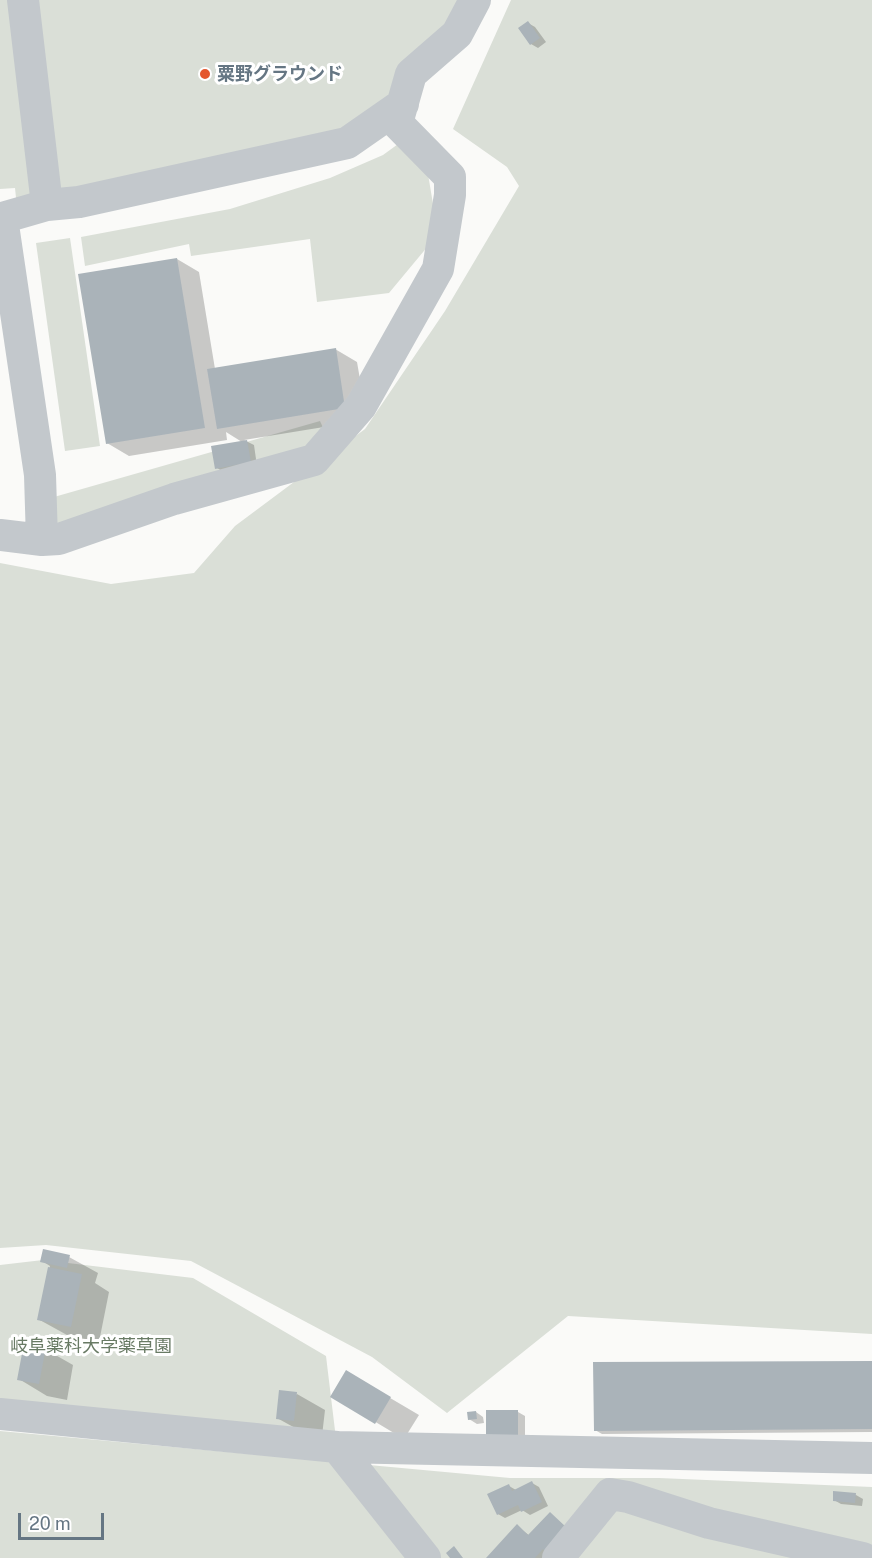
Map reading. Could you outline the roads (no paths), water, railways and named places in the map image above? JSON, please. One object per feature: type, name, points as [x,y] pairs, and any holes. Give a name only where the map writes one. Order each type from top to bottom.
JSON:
[{"type":"street","points":[[23,0],[47,205]]},
{"type":"street","points":[[0,535],[42,540],[59,539],[174,499],[314,460],[361,406],[438,269],[450,195],[450,177],[397,123],[411,74],[457,34],[475,0]]},
{"type":"street","points":[[42,540],[40,475],[2,218],[47,205],[79,202],[347,143],[403,104]]},
{"type":"street","points":[[0,1414],[337,1447],[872,1458]]},
{"type":"street","points":[[337,1447],[425,1558]]},
{"type":"street","points":[[558,1558],[610,1494],[628,1497],[710,1523],[863,1558]]},
{"type":"place","name":"粟野グラウンド","points":[[205,74]]},
{"type":"park label","name":"岐阜薬科大学薬草園","points":[[91,1346]]}]
